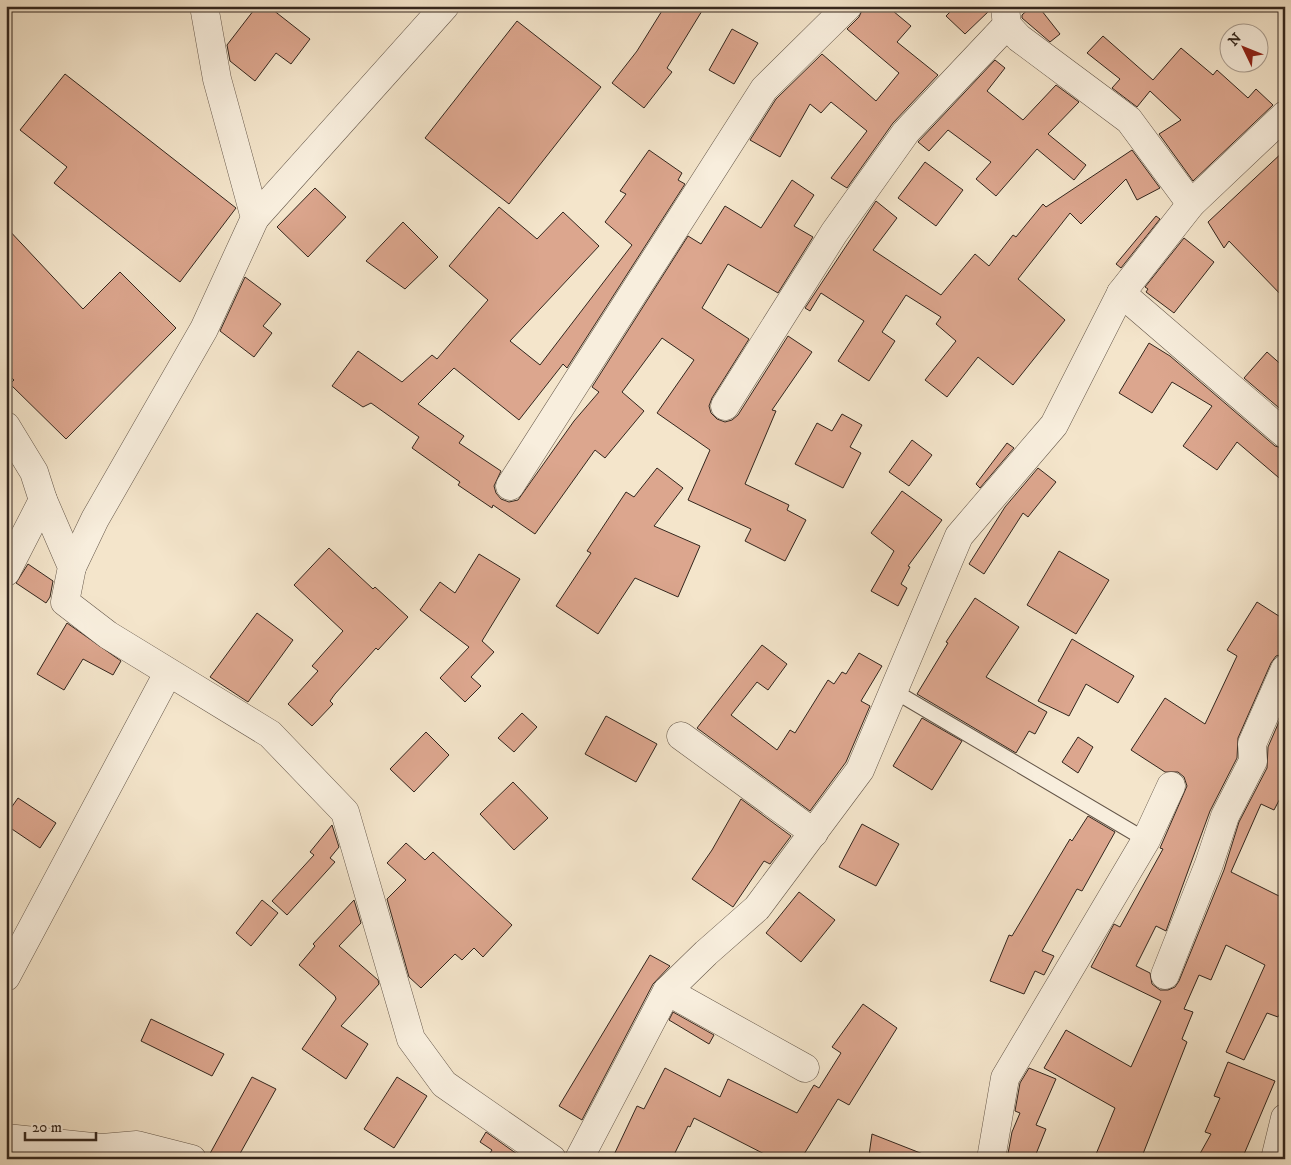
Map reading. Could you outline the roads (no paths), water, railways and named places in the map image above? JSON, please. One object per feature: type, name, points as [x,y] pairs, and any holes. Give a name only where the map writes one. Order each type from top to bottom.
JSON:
[{"type":"street","points":[[204,6],[218,79],[255,218]]},
{"type":"street","points":[[445,6],[255,218],[204,329],[95,519],[72,567],[65,602],[108,635],[270,734],[345,812],[411,1039],[444,1084],[552,1159]]},
{"type":"street","points":[[510,486],[764,89],[848,6]]},
{"type":"street","points":[[725,406],[834,233],[906,132],[1006,15],[1019,38],[1129,120],[1191,204]]},
{"type":"street","points":[[579,1159],[667,991],[706,953],[758,908],[860,770],[958,536],[1054,425],[1121,293],[1191,204],[1285,115]]},
{"type":"street","points":[[1121,293],[1285,434]]},
{"type":"street","points":[[6,426],[34,472],[43,500],[72,567]]},
{"type":"street","points":[[6,572],[43,500]]},
{"type":"street","points":[[1166,976],[1209,864],[1225,816],[1253,761],[1252,744],[1285,669]]},
{"type":"street","points":[[6,977],[168,673]]},
{"type":"street","points":[[681,736],[814,833]]},
{"type":"street","points":[[991,1159],[1005,1078],[1146,840],[1171,786]]},
{"type":"street","points":[[667,991],[805,1068]]},
{"type":"street","points":[[1275,1159],[1285,1118]]},
{"type":"street","points":[[6,1138],[100,1154],[138,1145],[192,1159]]},
{"type":"lane","points":[[894,692],[1146,840]]}]
